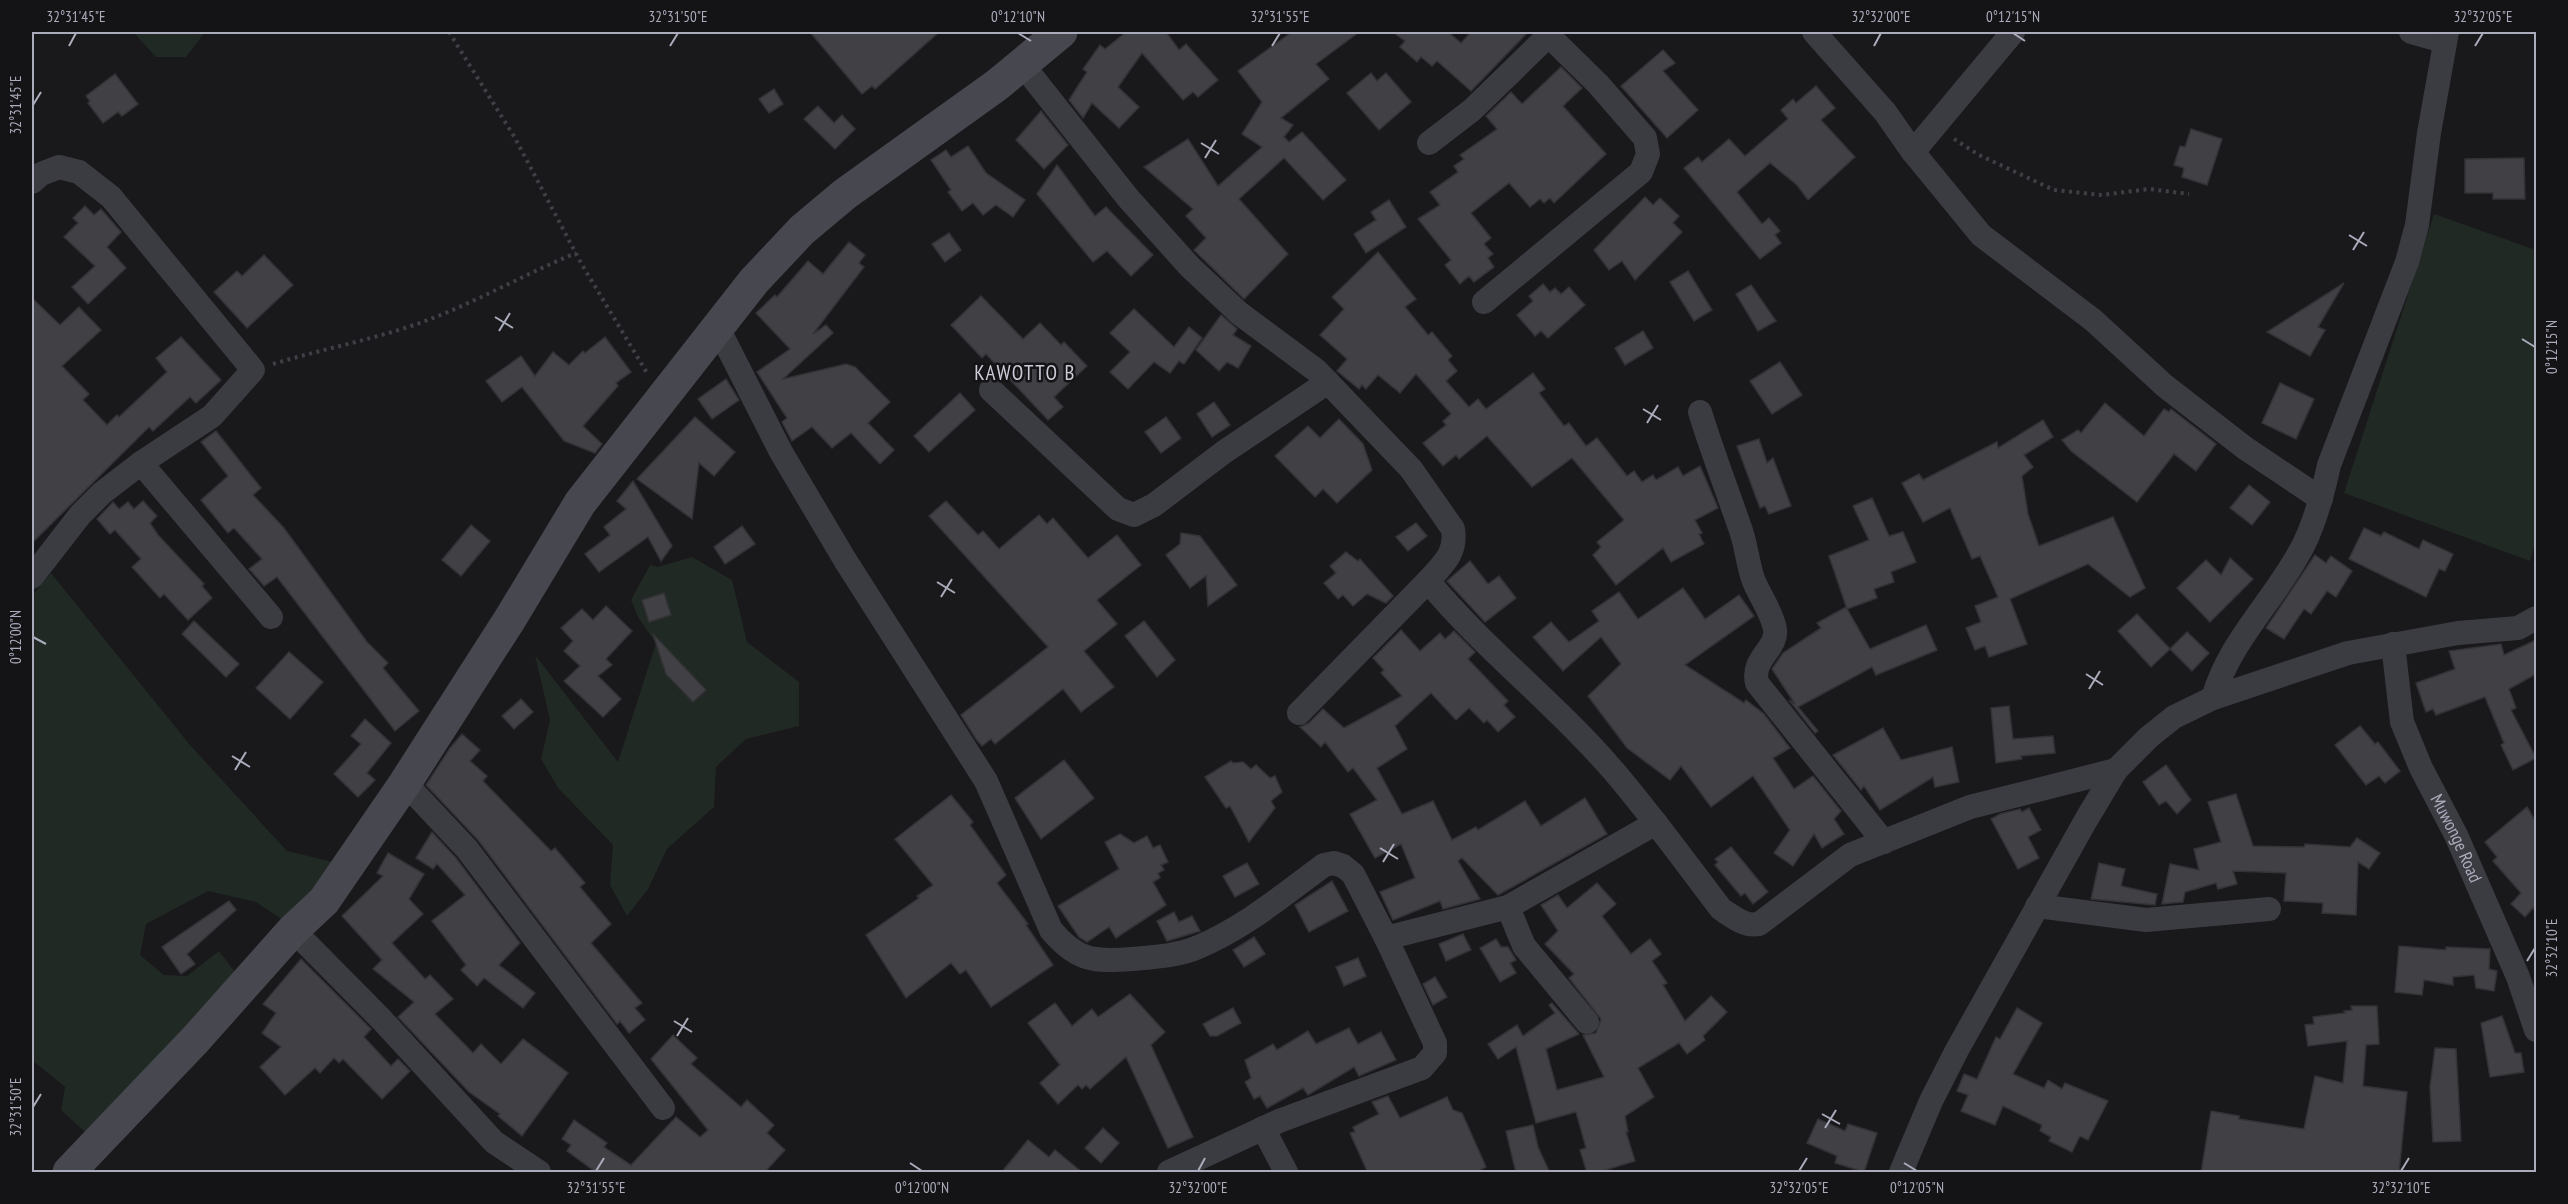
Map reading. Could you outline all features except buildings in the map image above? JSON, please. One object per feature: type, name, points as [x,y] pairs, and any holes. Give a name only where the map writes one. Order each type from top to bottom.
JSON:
[{"type":"street","points":[[69,1173],[195,1040],[293,930],[324,901],[405,783],[510,619],[580,503],[754,281],[802,230],[845,194],[925,138],[1061,32]]},
{"type":"street","points":[[1814,32],[1885,112],[1913,152],[1981,235],[2093,320],[2165,387],[2245,448],[2321,499]]},
{"type":"street","points":[[1913,152],[2013,32]]},
{"type":"street","points":[[2213,698],[2228,660],[2303,546],[2321,499],[2329,465],[2407,262],[2417,225],[2445,36],[2411,32]]},
{"type":"street","points":[[1430,143],[1472,111],[1547,33],[1598,84],[1645,138],[1648,154],[1646,165],[1641,172],[1484,302]]},
{"type":"street","points":[[1022,64],[1128,198],[1190,267],[1239,313],[1317,371],[1411,469],[1453,529],[1455,541],[1452,553],[1428,581],[1299,713]]},
{"type":"street","points":[[32,182],[41,174],[59,167],[79,172],[111,197],[253,370],[212,417],[141,463],[102,493],[80,515],[32,577]]},
{"type":"street","points":[[718,328],[781,452],[839,550],[986,781],[1052,930],[1063,943],[1087,959],[1108,961],[1160,957],[1195,948],[1241,925],[1324,866],[1334,863],[1343,866],[1353,874],[1435,1043],[1435,1053],[1431,1060],[1422,1068],[1263,1128],[1169,1173]]},
{"type":"street","points":[[991,390],[1118,509],[1134,515],[1154,505],[1224,452],[1328,382]]},
{"type":"street","points":[[1700,412],[1717,468],[1740,527],[1753,578],[1775,627],[1772,641],[1757,663],[1754,673],[1757,683],[1884,842]]},
{"type":"street","points":[[141,463],[271,617]]},
{"type":"street","points":[[1428,581],[1491,651],[1540,695],[1610,767],[1656,823],[1720,909],[1751,926],[1774,915],[1850,855],[1970,807],[2116,770]]},
{"type":"street","points":[[1901,1173],[1931,1101],[1957,1050],[2116,770],[2174,717],[2213,698],[2348,653],[2458,633],[2518,628],[2536,618]]},
{"type":"street","name":"Muwonge Road","points":[[2393,644],[2402,722],[2421,768],[2456,835],[2518,977],[2536,1030]]},
{"type":"street","points":[[405,783],[467,849],[663,1108]]},
{"type":"street","points":[[1386,938],[1508,908],[1656,823]]},
{"type":"street","points":[[2037,906],[2146,920],[2269,909]]},
{"type":"street","points":[[1508,908],[1524,946],[1587,1022]]},
{"type":"street","points":[[293,930],[382,1020],[494,1142],[538,1173]]},
{"type":"street","points":[[1263,1128],[1286,1173]]},
{"type":"path","points":[[449,32],[515,138],[576,254],[662,397]]},
{"type":"path","points":[[1936,126],[1979,155],[2055,190],[2103,195],[2149,189],[2189,194]]},
{"type":"path","points":[[253,370],[410,326],[454,310],[524,275],[576,254]]},
{"type":"shaded area","points":[[133,32],[205,32],[186,57],[156,57]]},
{"type":"shaded area","points":[[2434,214],[2536,250],[2536,541],[2530,561],[2344,493]]},
{"type":"shaded area","points":[[692,557],[732,580],[747,642],[799,682],[799,726],[746,739],[716,767],[714,807],[667,849],[648,889],[627,916],[610,885],[613,845],[558,788],[541,759],[550,720],[535,655],[618,762],[656,643],[639,619],[631,600],[650,565],[658,567]]},
{"type":"shaded area","points":[[51,573],[190,745],[287,851],[346,865],[292,926],[256,902],[208,891],[146,924],[140,955],[164,975],[187,976],[219,951],[242,981],[88,1135],[61,1110],[65,1087],[32,1060],[32,596]]},
{"type":"district","name":"KAWOTTO B","points":[[1025,373]]}]
